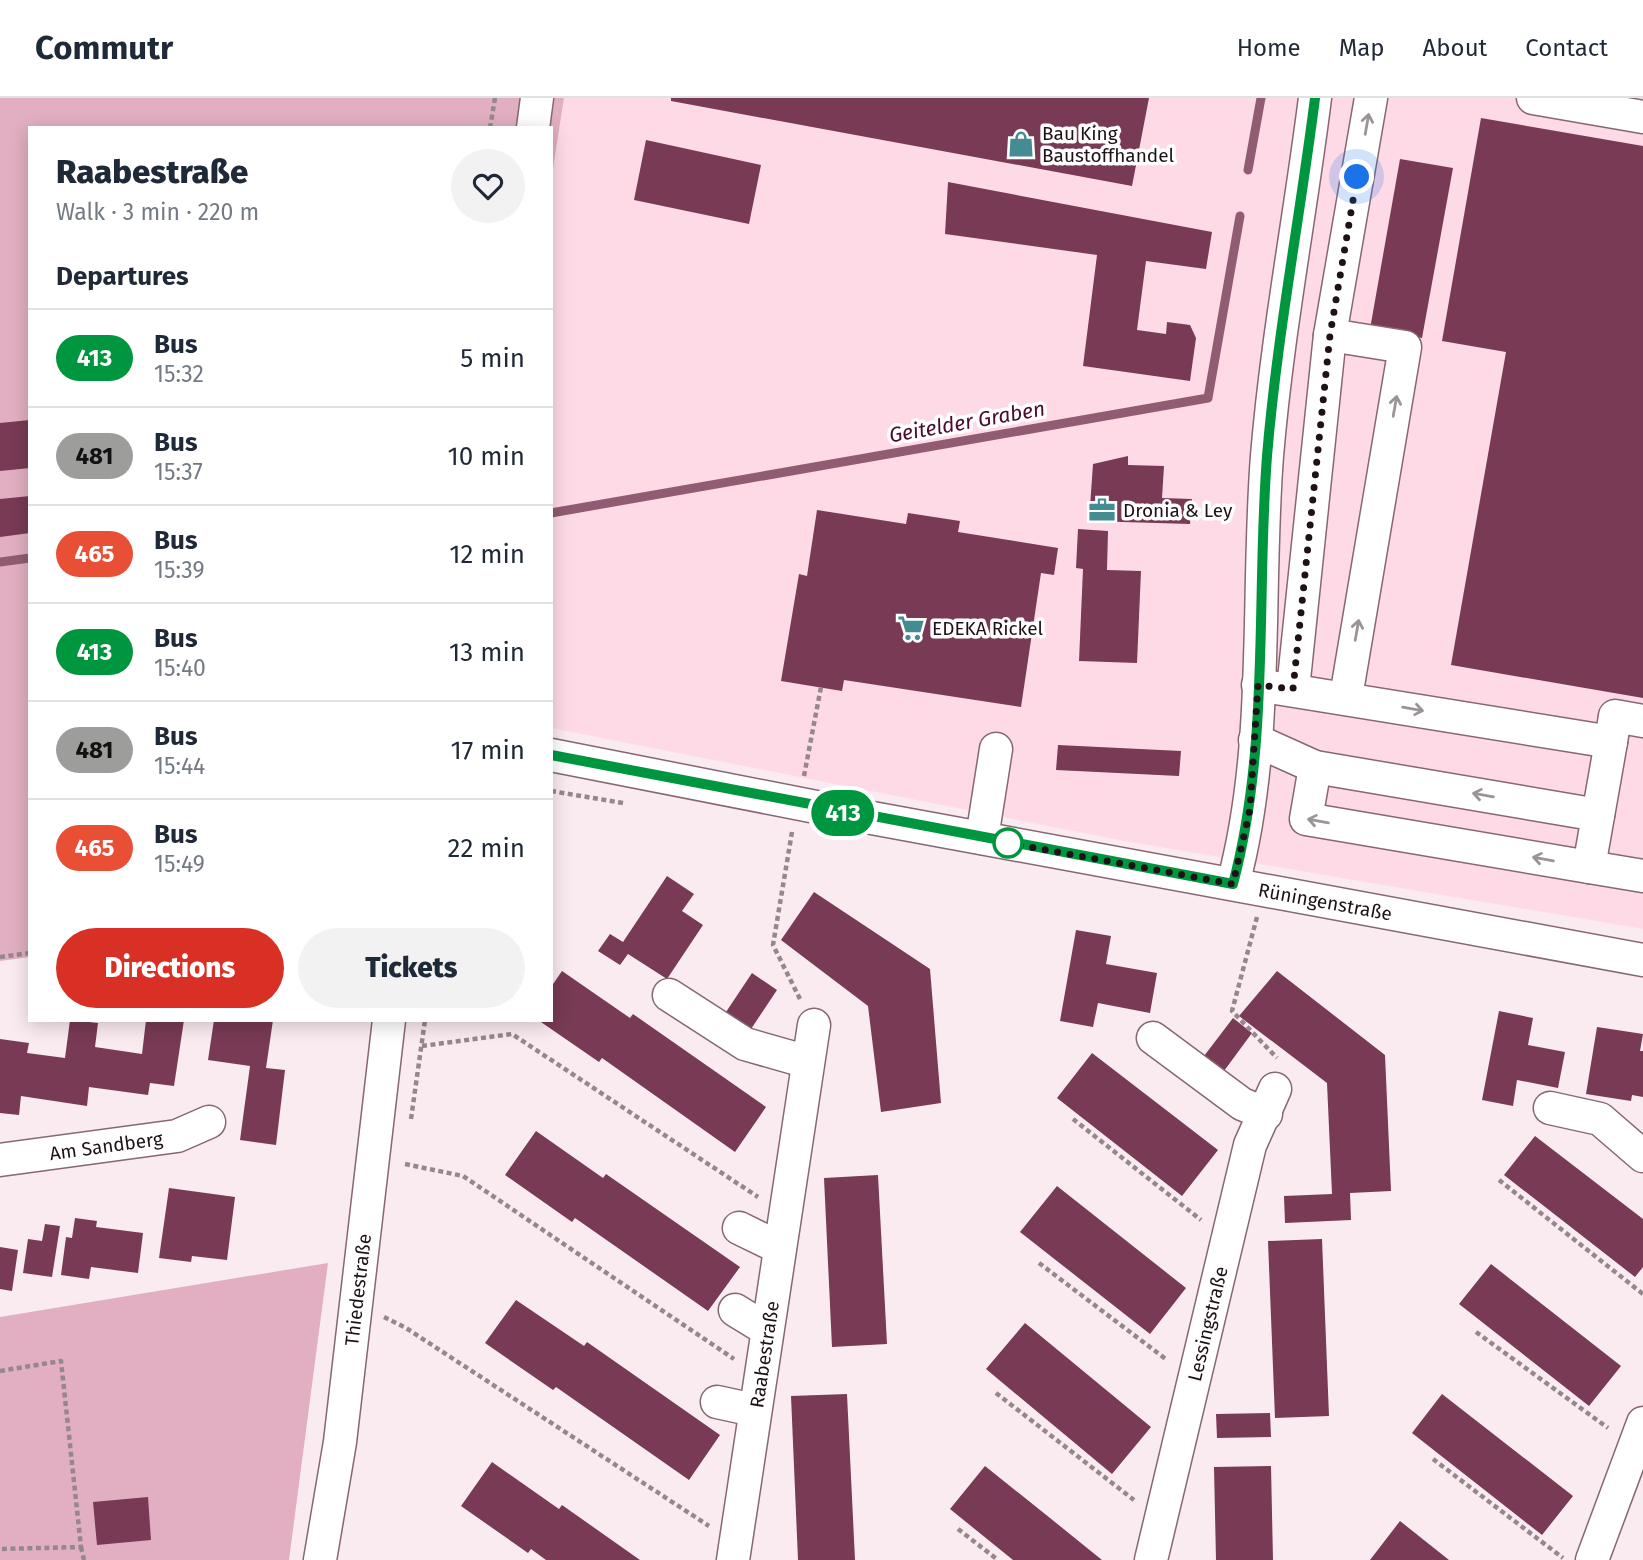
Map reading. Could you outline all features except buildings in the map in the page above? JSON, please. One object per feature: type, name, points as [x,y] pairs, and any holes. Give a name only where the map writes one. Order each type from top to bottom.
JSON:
[{"type":"street","points":[[533,126],[537,98]]},
{"type":"street","points":[[1233,884],[1250,809],[1267,458],[1274,383],[1315,98]]},
{"type":"street","points":[[1293,689],[1330,335],[1371,98]]},
{"type":"street","points":[[1533,98],[1643,117]]},
{"type":"street","points":[[1330,335],[1405,347],[1346,697]]},
{"type":"street","points":[[1258,685],[1346,697],[1611,742]]},
{"type":"street","points":[[1589,867],[1615,716],[1643,721]]},
{"type":"street","points":[[1255,740],[1315,767],[1598,815]]},
{"type":"street","points":[[982,838],[996,749]]},
{"type":"street","name":"Rüningenstraße","points":[[553,756],[795,818],[982,838],[1643,960]]},
{"type":"street","points":[[1315,767],[1306,819],[1643,876]]},
{"type":"street","points":[[669,995],[745,1044],[808,1062]]},
{"type":"street","name":"Thiedestraße","points":[[320,1560],[340,1442],[390,1022]]},
{"type":"street","name":"Raabestraße","points":[[735,1547],[784,1206],[814,1025]]},
{"type":"street","points":[[1153,1038],[1242,1104],[1271,1102]]},
{"type":"street","name":"Lessingstraße","points":[[1151,1560],[1250,1145],[1271,1102]]},
{"type":"street","points":[[1550,1108],[1600,1119],[1643,1156]]},
{"type":"street","name":"Am Sandberg","points":[[0,1160],[177,1136],[209,1122]]},
{"type":"street","points":[[739,1228],[778,1247]]},
{"type":"street","points":[[734,1310],[766,1329]]},
{"type":"street","points":[[717,1402],[754,1410]]},
{"type":"street","points":[[1592,1560],[1639,1433]]},
{"type":"path","points":[[490,126],[495,98]]},
{"type":"path","points":[[814,1025],[773,945],[821,687]]},
{"type":"path","points":[[1258,913],[1231,1011],[1279,1060],[1271,1102]]},
{"type":"path","points":[[0,957],[28,953]]},
{"type":"path","points":[[422,1046],[512,1034],[727,1178],[768,1203],[784,1206]]},
{"type":"path","points":[[1073,1119],[1213,1230],[1227,1233]]},
{"type":"path","points":[[405,1164],[463,1176],[744,1366],[760,1370]]},
{"type":"path","points":[[1499,1180],[1643,1294]]},
{"type":"path","points":[[1039,1263],[1179,1370],[1195,1372]]},
{"type":"path","points":[[388,1318],[717,1531],[735,1547]]},
{"type":"path","points":[[1476,1332],[1614,1432],[1639,1433]]},
{"type":"path","points":[[0,1371],[61,1361],[84,1560]]},
{"type":"path","points":[[996,1393],[1136,1502],[1163,1511]]},
{"type":"path","points":[[1433,1459],[1565,1560]]},
{"type":"path","points":[[958,1529],[998,1560]]},
{"type":"path","points":[[0,1549],[81,1547]]},
{"type":"shaded area","points":[[0,98],[564,98],[553,168],[553,126],[28,126],[28,957],[0,961]]},
{"type":"shaded area","points":[[564,98],[1643,98],[1643,929],[1119,840],[553,728],[553,168]]},
{"type":"shaded area","points":[[328,1263],[289,1560],[0,1560],[0,1317]]},
{"type":"waterway","name":"Geitelder Graben","points":[[1248,170],[1261,98]]},
{"type":"waterway","name":"Geitelder Graben","points":[[553,513],[1208,398],[1240,216]]},
{"type":"waterway","name":"Geitelder Graben","points":[[0,562],[28,558]]},
{"type":"bus line","name":"413","points":[[553,755],[823,809],[1233,884],[1250,809],[1267,458],[1274,383],[1315,98]]},
{"type":"place","name":"Bau King Baustoffhandel","points":[[1021,144]]},
{"type":"place","name":"Dronia & Ley","points":[[1102,510]]},
{"type":"place","name":"EDEKA Rickel","points":[[911,628]]},
{"type":"route","points":[[1008,843],[1233,884],[1250,809],[1258,685],[1293,689],[1330,335],[1357,177]]}]
